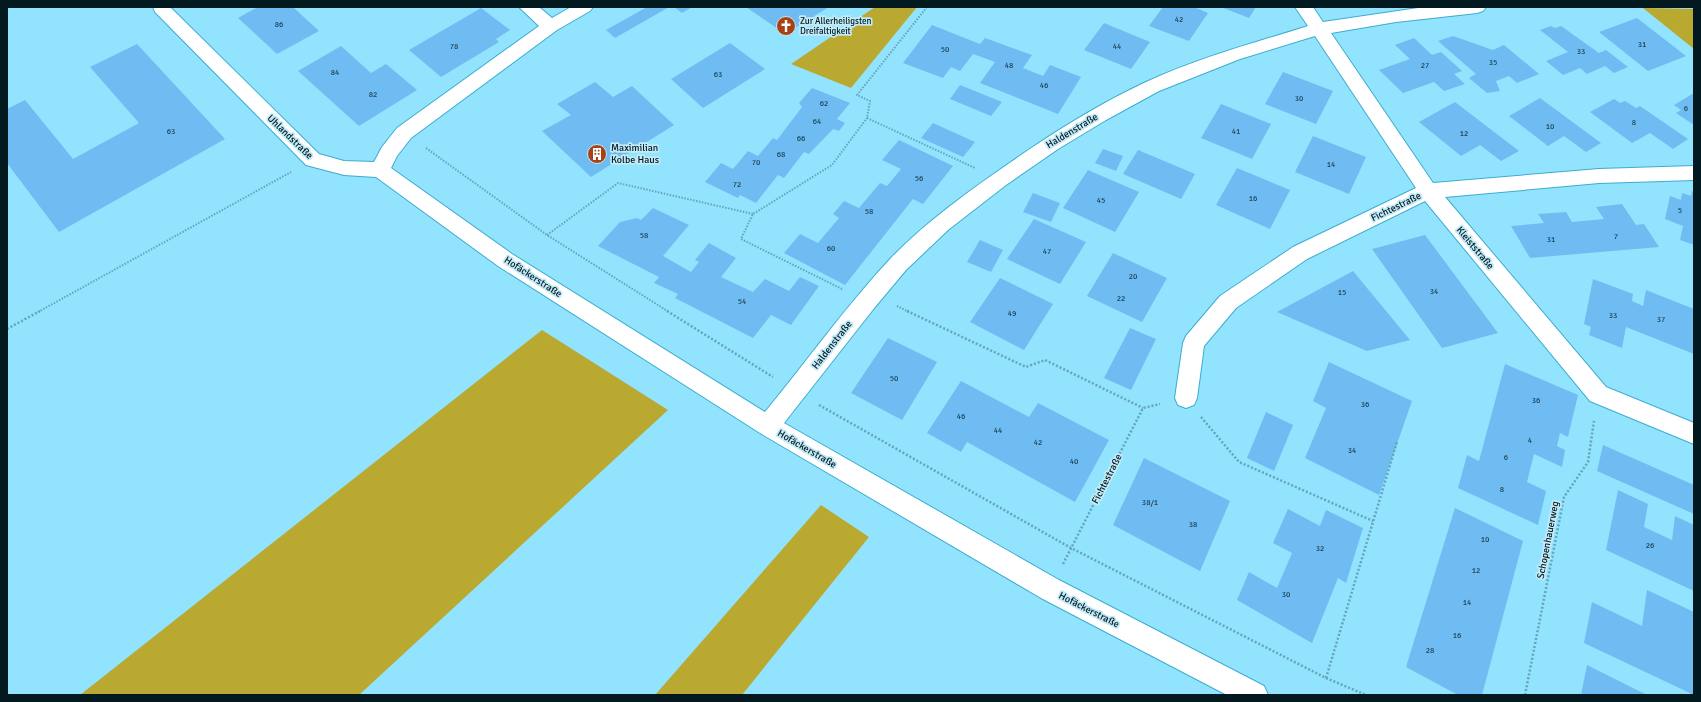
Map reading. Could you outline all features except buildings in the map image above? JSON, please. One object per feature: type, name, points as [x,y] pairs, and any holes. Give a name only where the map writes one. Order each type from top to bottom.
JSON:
[{"type":"street","points":[[528,7],[551,26]]},
{"type":"street","points":[[380,170],[389,152],[404,133],[551,26],[584,7]]},
{"type":"street","name":"Kleiststraße","points":[[1304,7],[1428,192],[1598,394],[1694,434]]},
{"type":"street","name":"Haldenstraße","points":[[768,426],[899,264],[941,224],[999,180],[1051,144],[1087,122],[1154,86],[1234,55],[1319,29],[1396,16],[1478,7]]},
{"type":"street","name":"Uhlandstraße","points":[[161,8],[312,160],[344,168],[380,170]]},
{"type":"street","name":"Hofäckerstraße","points":[[380,170],[505,260],[768,426],[1050,589],[1255,695]]},
{"type":"street","name":"Fichtestraße","points":[[1186,398],[1194,343],[1228,302],[1300,254],[1428,192],[1599,176],[1694,173]]},
{"type":"path","points":[[927,7],[857,95],[870,101],[868,118],[832,165],[753,214],[741,239],[1026,367],[1045,360],[1143,408],[1186,398],[1238,462],[1373,521]]},
{"type":"path","points":[[868,118],[999,180]]},
{"type":"path","points":[[404,133],[548,235],[796,391],[1071,548],[1326,678],[1366,695]]},
{"type":"path","points":[[7,328],[312,160]]},
{"type":"path","points":[[548,235],[618,183],[753,214]]},
{"type":"path","name":"Schopenhauerweg","points":[[1526,695],[1564,497],[1588,462],[1598,394]]},
{"type":"path","name":"Fichtestraße","points":[[1050,589],[1143,408]]},
{"type":"path","points":[[1326,678],[1398,442]]},
{"type":"shaded area","points":[[875,7],[917,7],[851,88],[791,64]]},
{"type":"shaded area","points":[[1643,8],[1694,9],[1694,49]]},
{"type":"shaded area","points":[[542,330],[668,410],[359,695],[80,695]]},
{"type":"shaded area","points":[[821,505],[869,537],[742,695],[655,695]]},
{"type":"place","name":"Zur Allerheiligsten Dreifaltigkeit","points":[[786,26]]},
{"type":"place","name":"Maximilian Kolbe Haus","points":[[597,154]]}]
